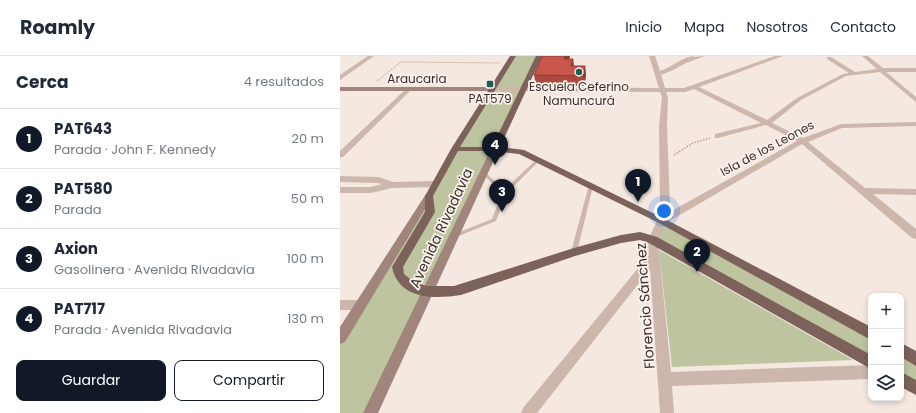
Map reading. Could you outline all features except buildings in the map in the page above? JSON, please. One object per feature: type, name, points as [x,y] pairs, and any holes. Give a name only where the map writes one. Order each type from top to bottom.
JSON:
[{"type":"main road","name":"Avenida Rivadavia","points":[[340,338],[429,196],[455,149],[513,56]]},
{"type":"main road","name":"Avenida Rivadavia","points":[[370,413],[539,56]]},
{"type":"main road","name":"Araucaria","points":[[340,89],[493,89]]},
{"type":"main road","points":[[455,149],[495,149],[521,152],[662,221],[868,332]]},
{"type":"main road","points":[[429,196],[430,212],[397,267],[399,277],[409,286],[428,292],[444,293],[461,290],[574,252],[621,239],[640,236],[653,240],[868,360]]},
{"type":"main road","points":[[904,352],[916,358]]},
{"type":"main road","points":[[904,381],[916,388]]},
{"type":"street","points":[[340,78],[371,56]]},
{"type":"street","name":"Florencio Sánchez","points":[[652,56],[656,74],[665,97],[663,126],[664,206],[662,221],[653,240],[667,413]]},
{"type":"street","points":[[656,74],[674,69],[691,56]]},
{"type":"street","points":[[686,61],[702,56]]},
{"type":"street","points":[[493,89],[685,90],[780,56]]},
{"type":"street","points":[[866,56],[916,100]]},
{"type":"street","points":[[829,58],[853,73]]},
{"type":"street","points":[[718,136],[766,123],[799,99],[845,75],[881,70],[916,70]]},
{"type":"street","points":[[695,87],[803,141],[916,235]]},
{"type":"street","points":[[340,155],[409,89]]},
{"type":"street","name":"Isla de los Leones","points":[[662,221],[803,141],[841,126],[916,124]]},
{"type":"street","points":[[340,179],[379,180],[392,185]]},
{"type":"street","points":[[340,190],[371,190],[392,185],[435,184]]},
{"type":"street","points":[[864,191],[916,192]]},
{"type":"street","points":[[528,413],[654,256]]},
{"type":"street","points":[[340,305],[360,305]]},
{"type":"street","points":[[664,379],[868,372]]},
{"type":"lane","points":[[453,237],[494,220],[504,193],[538,160]]},
{"type":"lane","points":[[484,173],[504,193]]},
{"type":"lane","points":[[574,252],[591,186]]},
{"type":"path","points":[[366,89],[401,62],[508,63]]},
{"type":"path","points":[[664,162],[684,147],[718,136]]},
{"type":"green space","points":[[513,56],[539,56],[370,413],[340,413],[340,338]]},
{"type":"green space","points":[[662,221],[868,332],[868,360],[653,240]]},
{"type":"green space","points":[[659,250],[853,360],[672,367]]},
{"type":"green space","points":[[904,352],[916,359],[916,388],[904,381]]},
{"type":"place","name":"Escuela Ceferino Namuncurá","points":[[579,72]]},
{"type":"place","name":"PAT579","points":[[490,84]]},
{"type":"place","name":"PAT717","points":[[495,165]]},
{"type":"place","name":"PAT643","points":[[638,202]]},
{"type":"place","name":"Axion","points":[[502,212]]},
{"type":"place","name":"PAT580","points":[[697,272]]}]
